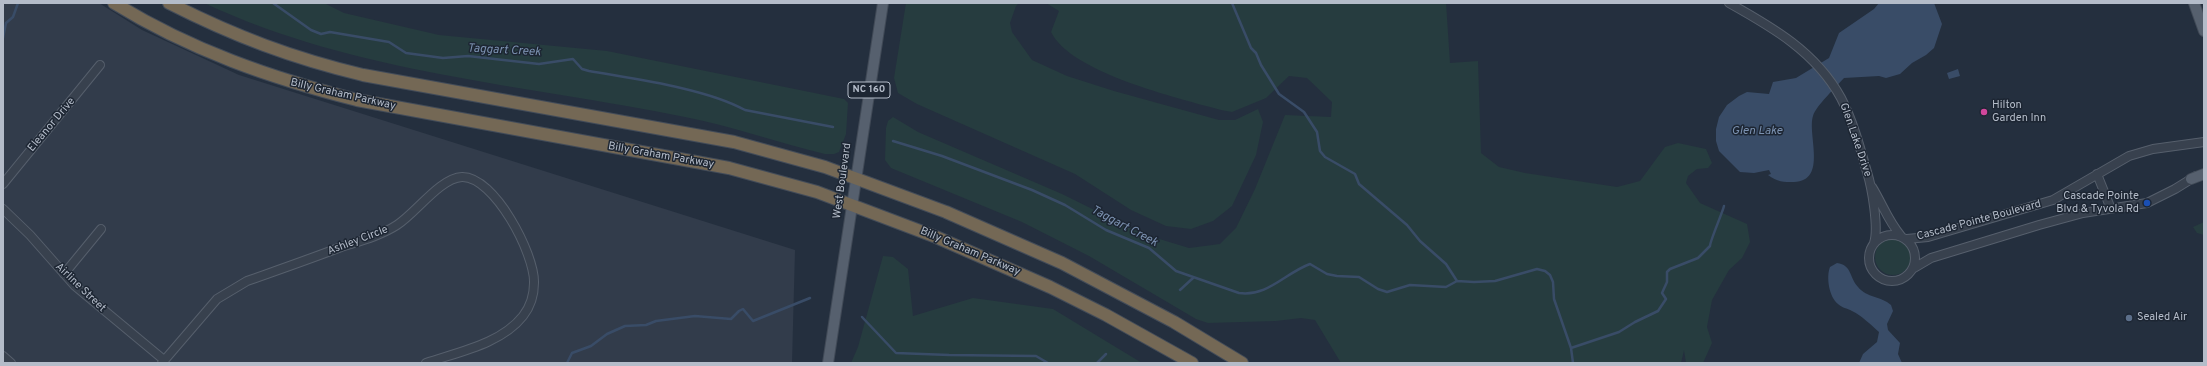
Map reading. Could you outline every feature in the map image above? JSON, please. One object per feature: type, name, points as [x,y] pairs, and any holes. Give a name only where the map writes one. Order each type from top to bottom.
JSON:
[{"type":"highway","name":"Billy Graham Parkway","points":[[114,3],[157,28],[207,52],[241,66],[299,86],[357,100],[728,168],[773,178],[852,204],[936,237],[1043,283],[1106,315],[1192,363]]},
{"type":"highway","points":[[169,3],[251,41],[325,66],[363,75],[734,142],[780,153],[856,178],[953,215],[1062,263],[1174,322],[1242,363]]},
{"type":"main road","name":"West Boulevard","points":[[828,363],[883,3]]},
{"type":"main road","points":[[2194,3],[2204,31]]},
{"type":"main road","points":[[2191,179],[2204,173]]},
{"type":"street","name":"Glen Lake Drive","points":[[1729,3],[1778,32],[1802,50],[1822,71],[1841,98],[1858,141],[1871,186],[1877,234],[1874,243]]},
{"type":"street","name":"Eleanor Drive","points":[[3,184],[100,66]]},
{"type":"street","name":"Cascade Pointe Boulevard","points":[[1904,238],[1928,237],[2034,207],[2053,200],[2129,156],[2153,149],[2204,142]]},
{"type":"street","points":[[2097,174],[2111,209]]},
{"type":"street","name":"Ashley Circle","points":[[163,362],[217,299],[226,292],[247,281],[386,232],[411,215],[445,183],[457,178],[471,178],[483,185],[497,202],[525,244],[533,270],[534,282],[532,299],[523,316],[507,332],[496,338],[426,363]]},
{"type":"street","name":"Cascade Pointe Boulevard","points":[[1914,268],[1931,258],[2039,225],[2083,213],[2147,203],[2191,179]]},
{"type":"street","name":"Glen Lake Drive","points":[[1871,186],[1883,204],[1887,218],[1904,238]]},
{"type":"street","name":"Airline Street","points":[[3,209],[30,235],[64,274],[163,362]]},
{"type":"street","points":[[64,274],[101,229]]},
{"type":"street","points":[[1886,235],[1904,238],[1915,251],[1914,268],[1906,277],[1895,281],[1879,277],[1870,264],[1870,254],[1874,243],[1886,235]]},
{"type":"street","points":[[3,356],[11,363]]},
{"type":"shaded area","points":[[3,3],[99,3],[142,30],[239,75],[795,250],[792,363],[3,363]]},
{"type":"green space","points":[[204,3],[324,3],[344,13],[439,35],[607,51],[844,99],[848,103],[846,134],[839,152],[834,154],[825,154],[720,125],[685,117],[380,62],[320,46],[262,27]]},
{"type":"green space","points":[[906,3],[1019,3],[1016,6],[1010,23],[1012,32],[1032,60],[1067,76],[1114,91],[1219,120],[1235,120],[1258,109],[1263,122],[1256,155],[1232,206],[1213,221],[1191,229],[1166,226],[1131,210],[1075,174],[917,104],[898,93],[894,78]]},
{"type":"green space","points":[[1046,3],[1446,3],[1450,63],[1478,61],[1481,153],[1499,167],[1525,173],[1617,187],[1640,181],[1665,147],[1678,143],[1706,149],[1712,163],[1708,168],[1697,169],[1688,176],[1686,183],[1700,203],[1747,224],[1750,242],[1742,258],[1729,270],[1712,300],[1707,327],[1712,343],[1703,363],[1686,363],[1684,350],[1681,363],[1341,363],[1315,320],[1301,318],[1276,321],[1208,323],[1196,319],[1089,256],[1022,222],[891,168],[885,160],[886,128],[888,121],[893,117],[918,132],[1062,194],[1143,234],[1189,248],[1220,244],[1236,228],[1255,189],[1285,115],[1331,117],[1332,102],[1307,78],[1289,76],[1266,98],[1232,112],[1179,99],[1102,72],[1080,60],[1062,47],[1051,32],[1059,11]]},
{"type":"green space","points":[[2204,222],[2204,235],[2197,233],[2193,227]]},
{"type":"green space","points":[[1897,239],[1906,244],[1910,250],[1910,264],[1906,270],[1897,275],[1889,275],[1880,270],[1876,264],[1875,253],[1880,244],[1886,240]]},
{"type":"green space","points":[[883,256],[893,257],[908,269],[913,316],[973,298],[1053,309],[1142,363],[851,363],[858,347]]},
{"type":"water","name":"Glen Lake","points":[[1879,3],[1934,3],[1942,24],[1934,48],[1926,55],[1912,63],[1900,74],[1886,78],[1879,76],[1844,78],[1822,102],[1813,116],[1813,165],[1810,174],[1804,180],[1784,182],[1768,175],[1771,174],[1769,170],[1754,173],[1740,172],[1719,151],[1716,141],[1716,129],[1719,117],[1727,105],[1747,92],[1769,94],[1773,82],[1796,78],[1829,58],[1839,33],[1874,9]]},
{"type":"water","points":[[1958,69],[1960,76],[1949,79],[1947,73]]},
{"type":"water","points":[[1837,263],[1842,264],[1848,269],[1855,283],[1862,291],[1891,305],[1893,311],[1887,324],[1888,330],[1900,343],[1898,354],[1902,363],[1859,363],[1863,354],[1877,342],[1879,332],[1859,315],[1838,304],[1832,297],[1828,276],[1830,267]]},
{"type":"waterway","points":[[3,38],[6,23],[13,17],[18,3]]},
{"type":"waterway","name":"Taggart Creek","points":[[273,3],[311,30],[321,34],[330,32],[389,42],[406,53],[443,58],[468,56],[539,64],[573,59],[582,69],[589,71],[669,85],[729,102],[745,110],[833,127]]},
{"type":"waterway","points":[[1232,3],[1251,48],[1256,53],[1261,65],[1279,94],[1304,112],[1317,132],[1320,151],[1325,157],[1355,174],[1359,184],[1407,225],[1420,241],[1446,264],[1457,281]]},
{"type":"waterway","name":"Taggart Creek","points":[[893,141],[942,156],[1032,190],[1065,205],[1106,230],[1149,248],[1176,271],[1239,293],[1249,293],[1268,288],[1310,264],[1327,274],[1359,277],[1378,289],[1387,292],[1410,285],[1446,287],[1457,281],[1495,281],[1537,269],[1545,271],[1550,275],[1553,282],[1554,299],[1571,348],[1573,363]]},
{"type":"waterway","points":[[1571,348],[1619,332],[1635,322],[1658,311],[1666,299],[1662,293],[1667,282],[1667,272],[1670,269],[1698,258],[1710,246],[1724,206]]},
{"type":"waterway","points":[[1180,290],[1193,278]]},
{"type":"waterway","points":[[567,363],[572,353],[591,346],[607,334],[625,326],[646,325],[656,321],[695,316],[731,319],[743,309],[753,321],[810,298]]},
{"type":"waterway","points":[[862,317],[896,353],[1036,356],[1048,363]]},
{"type":"waterway","points":[[1097,363],[1106,354]]},
{"type":"place","name":"Hilton Garden Inn","points":[[1984,112]]},
{"type":"place","name":"Cascade Pointe Blvd & Tyvola Rd","points":[[2147,203]]},
{"type":"place","name":"Sealed Air","points":[[2129,318]]}]
